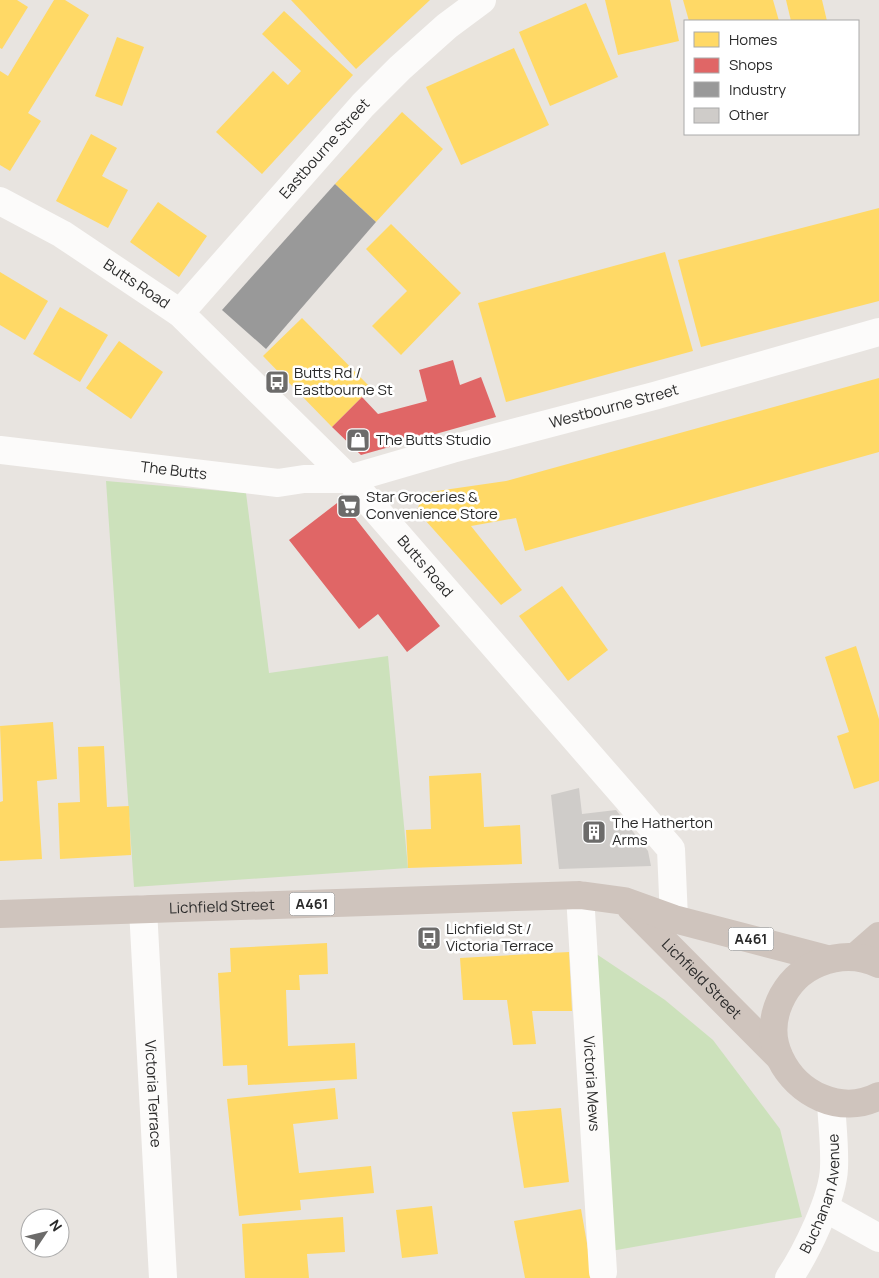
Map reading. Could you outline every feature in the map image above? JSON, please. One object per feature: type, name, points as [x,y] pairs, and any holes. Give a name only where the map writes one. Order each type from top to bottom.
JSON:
[{"type":"highway","name":"Lichfield Street","points":[[0,914],[580,895],[624,902],[674,919],[827,959]]},
{"type":"highway","name":"Lichfield Street","points":[[624,902],[779,1057]]},
{"type":"highway","points":[[879,936],[867,960],[845,956],[827,959],[810,966],[796,977],[782,996],[775,1018],[774,1032],[779,1057],[797,1083],[813,1095],[831,1102],[851,1103],[874,1099],[879,1096]]},
{"type":"street","name":"Eastbourne Street","points":[[180,313],[363,105],[440,32],[482,0]]},
{"type":"street","name":"Butts Road","points":[[0,201],[62,234],[180,313],[348,479],[672,849],[674,919]]},
{"type":"street","name":"Westbourne Street","points":[[348,479],[452,449],[654,396],[879,332]]},
{"type":"street","name":"The Butts","points":[[0,450],[278,483],[304,479],[348,479]]},
{"type":"street","name":"Victoria Mews","points":[[580,895],[602,1272]]},
{"type":"street","name":"Victoria Terrace","points":[[143,909],[163,1278]]},
{"type":"street","name":"Buchanan Avenue","points":[[789,1278],[825,1208],[834,1169],[831,1102]]},
{"type":"street","points":[[825,1208],[879,1238]]},
{"type":"green space","points":[[106,481],[246,493],[269,673],[388,656],[408,868],[134,887]]},
{"type":"green space","points":[[583,945],[665,1000],[713,1040],[780,1129],[802,1217],[611,1251]]},
{"type":"building: Homes","points":[[0,0],[17,0],[28,7],[2,49],[0,48]]},
{"type":"building: Homes","points":[[54,0],[65,0],[89,15],[28,113],[41,121],[10,171],[0,165],[0,71],[8,76]]},
{"type":"building: Homes","points":[[291,0],[430,0],[356,69]]},
{"type":"building: Homes","points":[[605,0],[670,0],[679,41],[618,55]]},
{"type":"building: Homes","points":[[683,0],[773,0],[779,20],[689,20]]},
{"type":"building: Homes","points":[[786,0],[822,0],[827,20],[791,20]]},
{"type":"building: Homes","points":[[586,3],[618,77],[550,106],[519,32]]},
{"type":"building: Homes","points":[[284,11],[353,75],[262,174],[216,132],[273,71],[288,85],[301,71],[262,34]]},
{"type":"building: Homes","points":[[117,37],[144,47],[122,106],[95,96]]},
{"type":"building: Homes","points":[[514,48],[549,125],[461,165],[426,87]]},
{"type":"building: Homes","points":[[402,112],[443,149],[376,222],[335,184]]},
{"type":"building: Homes","points":[[91,134],[117,148],[102,176],[128,190],[108,228],[56,201]]},
{"type":"building: Homes","points":[[158,202],[207,236],[179,277],[130,242]]},
{"type":"building: Homes","points":[[879,208],[879,301],[701,347],[678,260]]},
{"type":"building: Homes","points":[[391,224],[461,293],[401,355],[372,326],[407,291],[366,249]]},
{"type":"building: Homes","points":[[665,252],[693,351],[506,402],[478,303]]},
{"type":"building: Homes","points":[[0,272],[48,301],[25,340],[0,325]]},
{"type":"building: Homes","points":[[60,307],[108,335],[80,382],[33,354]]},
{"type":"building: Homes","points":[[302,318],[371,388],[332,427],[263,356]]},
{"type":"building: Homes","points":[[119,341],[163,372],[131,419],[86,388]]},
{"type":"building: Homes","points":[[879,378],[879,452],[525,551],[516,518],[471,526],[522,590],[501,605],[417,511],[423,493],[506,481]]},
{"type":"building: Homes","points":[[562,586],[608,650],[568,681],[519,616]]},
{"type":"building: Homes","points":[[856,646],[879,719],[879,781],[854,789],[837,736],[849,732],[825,657]]},
{"type":"building: Homes","points":[[53,722],[57,779],[37,781],[42,859],[0,861],[0,802],[3,801],[0,726]]},
{"type":"building: Homes","points":[[104,746],[107,807],[129,806],[131,855],[60,859],[58,803],[80,802],[78,747]]},
{"type":"building: Homes","points":[[481,773],[484,827],[520,825],[522,864],[408,868],[406,830],[431,829],[429,776]]},
{"type":"building: Homes","points":[[327,943],[328,974],[299,975],[300,990],[286,990],[288,1046],[355,1043],[357,1079],[248,1085],[247,1065],[223,1066],[218,973],[231,972],[230,948]]},
{"type":"building: Homes","points":[[569,952],[572,1011],[532,1011],[536,1044],[513,1045],[507,1000],[463,1000],[460,958]]},
{"type":"building: Homes","points":[[335,1088],[338,1119],[293,1124],[299,1173],[371,1166],[374,1193],[300,1200],[301,1210],[239,1216],[227,1099]]},
{"type":"building: Homes","points":[[561,1108],[569,1182],[524,1188],[512,1112]]},
{"type":"building: Homes","points":[[432,1206],[438,1254],[402,1258],[396,1210]]},
{"type":"building: Homes","points":[[581,1209],[593,1278],[525,1278],[514,1221]]},
{"type":"building: Homes","points":[[343,1217],[345,1252],[307,1254],[309,1278],[245,1278],[242,1224]]},
{"type":"building: Shops","points":[[453,360],[460,385],[481,377],[496,417],[361,455],[332,427],[362,397],[378,414],[427,401],[419,370]]},
{"type":"building: Shops","points":[[341,500],[440,626],[407,652],[378,614],[359,629],[289,540]]},
{"type":"building: Industry","points":[[335,184],[376,222],[266,349],[222,310]]},
{"type":"building: Other","name":"The Hatherton Arms","points":[[579,788],[582,814],[616,810],[648,851],[651,866],[559,869],[551,795]]},
{"type":"place","name":"Butts Rd / Eastbourne St","points":[[277,382]]},
{"type":"place","name":"The Butts Studio","points":[[358,440]]},
{"type":"place","name":"Star Groceries & Convenience Store","points":[[349,506]]},
{"type":"place","name":"The Hatherton Arms","points":[[594,832]]},
{"type":"place","name":"Lichfield St / Victoria Terrace","points":[[429,938]]}]
